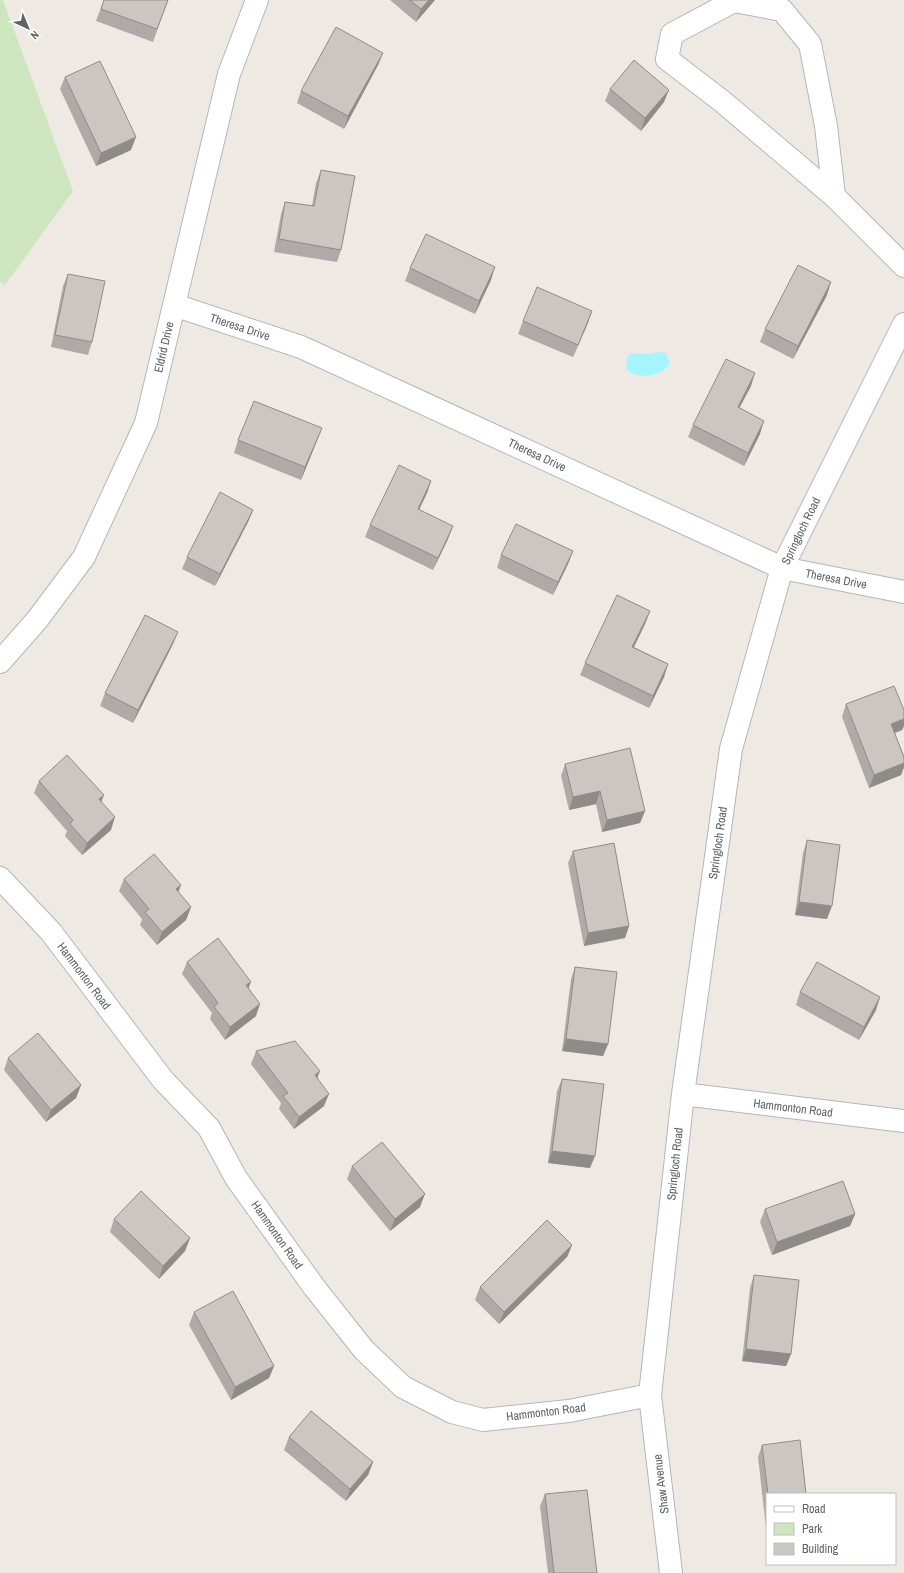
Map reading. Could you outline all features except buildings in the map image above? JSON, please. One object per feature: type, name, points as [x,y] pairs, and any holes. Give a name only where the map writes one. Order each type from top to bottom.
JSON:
[{"type":"street","name":"Eldrid Drive","points":[[0,662],[37,620],[84,557],[146,423],[229,74],[257,0]]},
{"type":"street","points":[[834,196],[826,126],[810,44],[782,10],[734,1],[672,34],[667,59],[723,102],[834,196],[904,266]]},
{"type":"street","name":"Theresa Drive","points":[[174,305],[301,347],[782,568],[904,592]]},
{"type":"street","name":"Springloch Road","points":[[650,1395],[683,1094],[731,749],[782,568],[904,324]]},
{"type":"street","name":"Hammonton Road","points":[[0,878],[51,932],[163,1080],[209,1128],[236,1178],[314,1287],[364,1350],[403,1387],[452,1412],[483,1420],[569,1411],[650,1395]]},
{"type":"street","name":"Hammonton Road","points":[[683,1094],[904,1121]]},
{"type":"street","name":"Shaw Avenue","points":[[650,1395],[671,1573]]},
{"type":"green space","points":[[0,0],[3,0],[73,191],[5,285],[0,282]]},
{"type":"water","points":[[659,352],[666,353],[670,363],[661,371],[655,374],[643,376],[637,375],[626,369],[627,359],[630,353],[648,354]]}]
